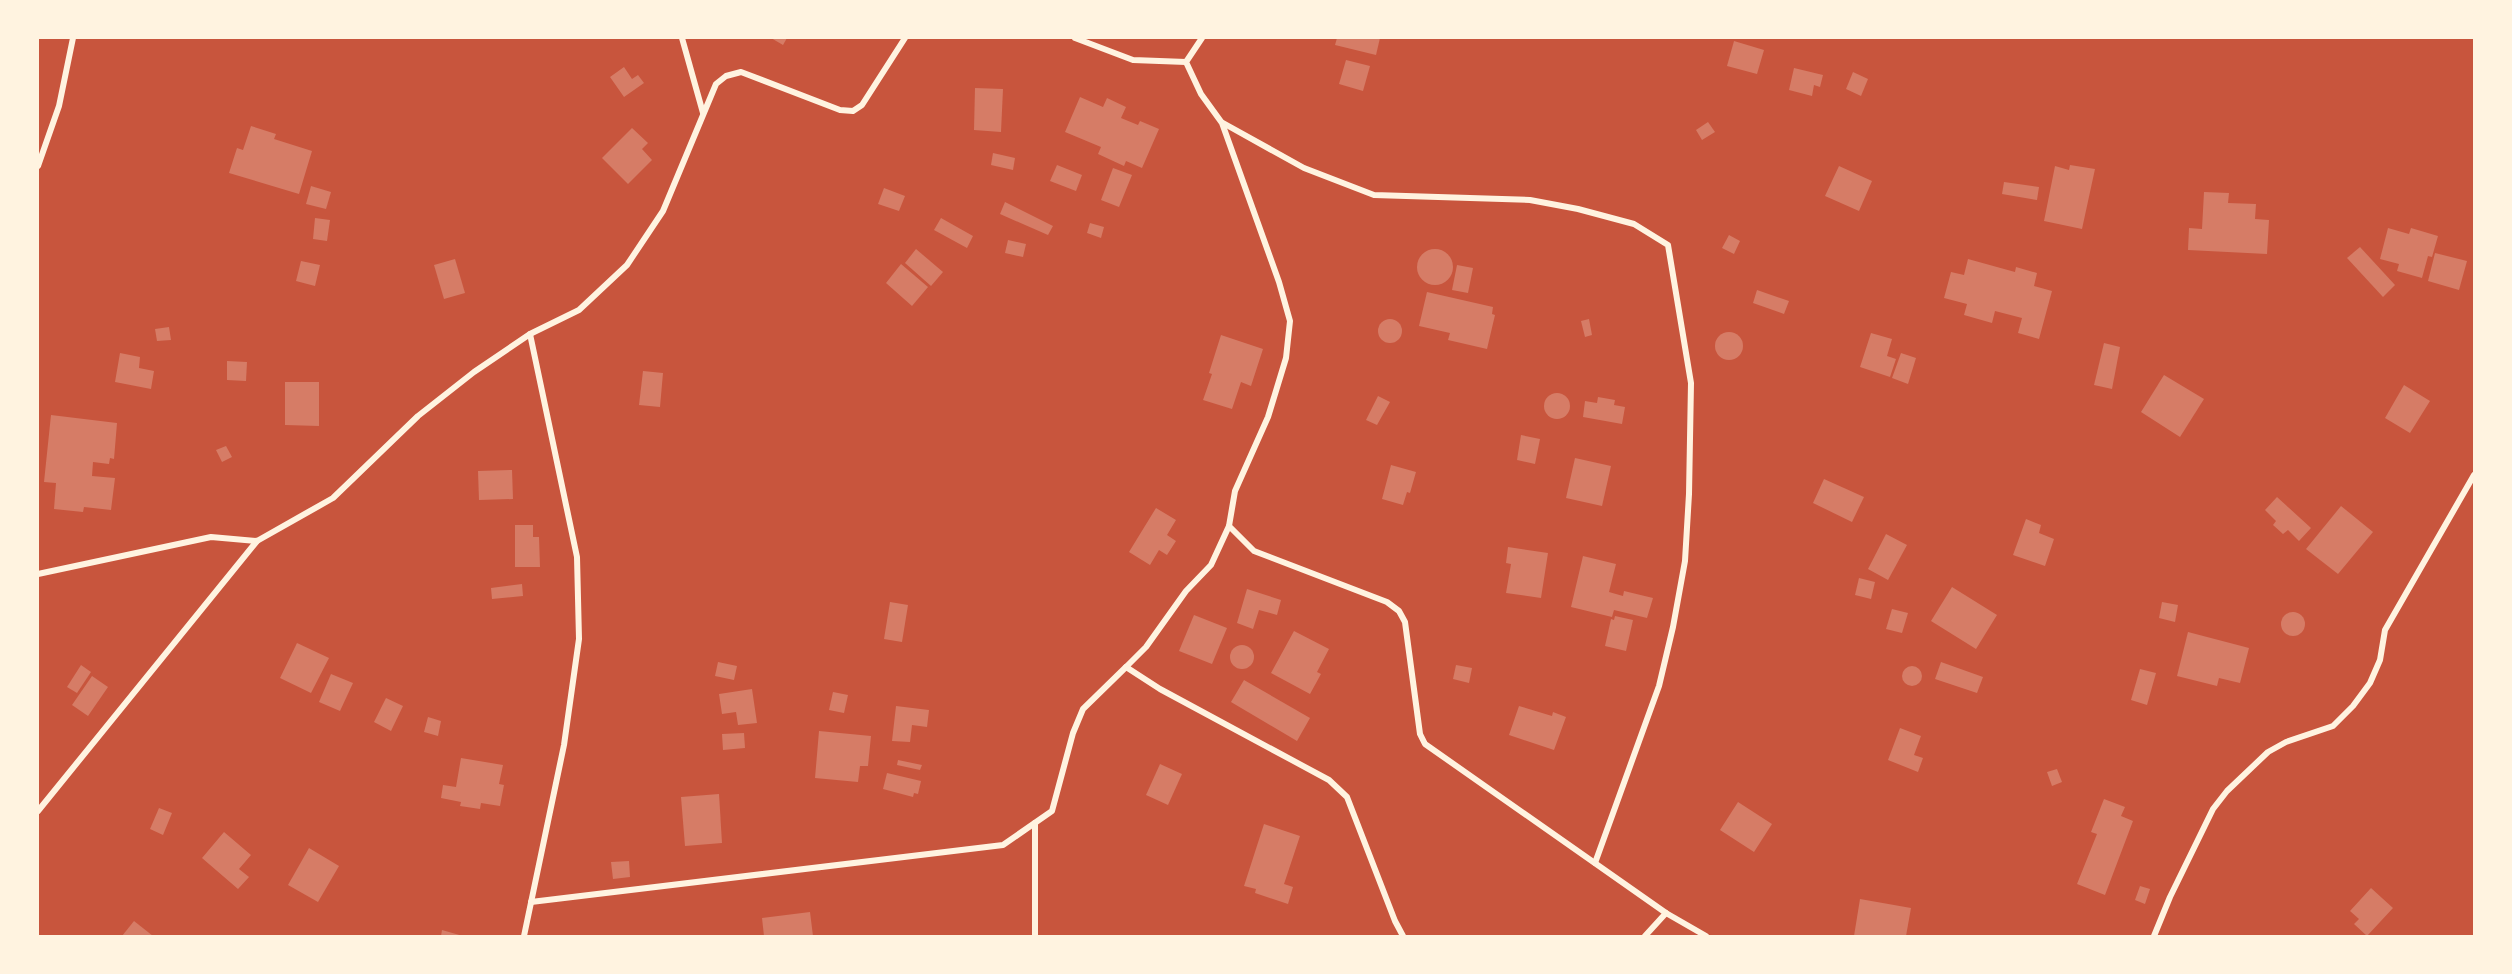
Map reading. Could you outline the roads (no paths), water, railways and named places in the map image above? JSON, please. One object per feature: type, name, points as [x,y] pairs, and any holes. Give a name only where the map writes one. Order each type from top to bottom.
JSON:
[{"type":"street","points":[[38,166],[59,106],[73,38]]},
{"type":"street","points":[[682,38],[703,114]]},
{"type":"street","points":[[38,811],[257,541],[333,498],[418,416],[474,372],[530,334],[579,310],[627,265],[663,211],[716,84],[726,76],[741,72],[840,110],[853,111],[862,105],[905,38]]},
{"type":"street","points":[[1075,38],[1133,60],[1186,62]]},
{"type":"street","points":[[1186,62],[1203,38]]},
{"type":"street","points":[[531,902],[1003,845],[1052,812],[1073,733],[1083,709],[1146,647],[1186,591],[1211,565],[1229,526],[1235,491],[1268,417],[1286,358],[1290,321],[1280,282],[1222,123],[1202,94],[1186,62]]},
{"type":"street","points":[[1222,123],[1305,168],[1374,195],[1530,200],[1578,209],[1635,224],[1668,245],[1691,383],[1685,561],[1659,686],[1595,863]]},
{"type":"street","points":[[524,936],[564,745],[579,639],[576,557],[530,334]]},
{"type":"street","points":[[2154,936],[2170,897],[2213,809],[2227,791],[2268,752],[2286,742],[2333,726],[2353,706],[2370,683],[2380,660],[2385,630],[2475,475]]},
{"type":"street","points":[[1229,526],[1254,551],[1387,602],[1399,611],[1405,622],[1420,734],[1425,744],[1666,913],[1706,936]]},
{"type":"street","points":[[38,574],[211,537],[257,541]]},
{"type":"street","points":[[1126,667],[1160,689],[1337,786],[1347,797],[1395,921],[1403,936]]},
{"type":"street","points":[[1035,822],[1035,936]]},
{"type":"street","points":[[1645,936],[1666,913]]}]
